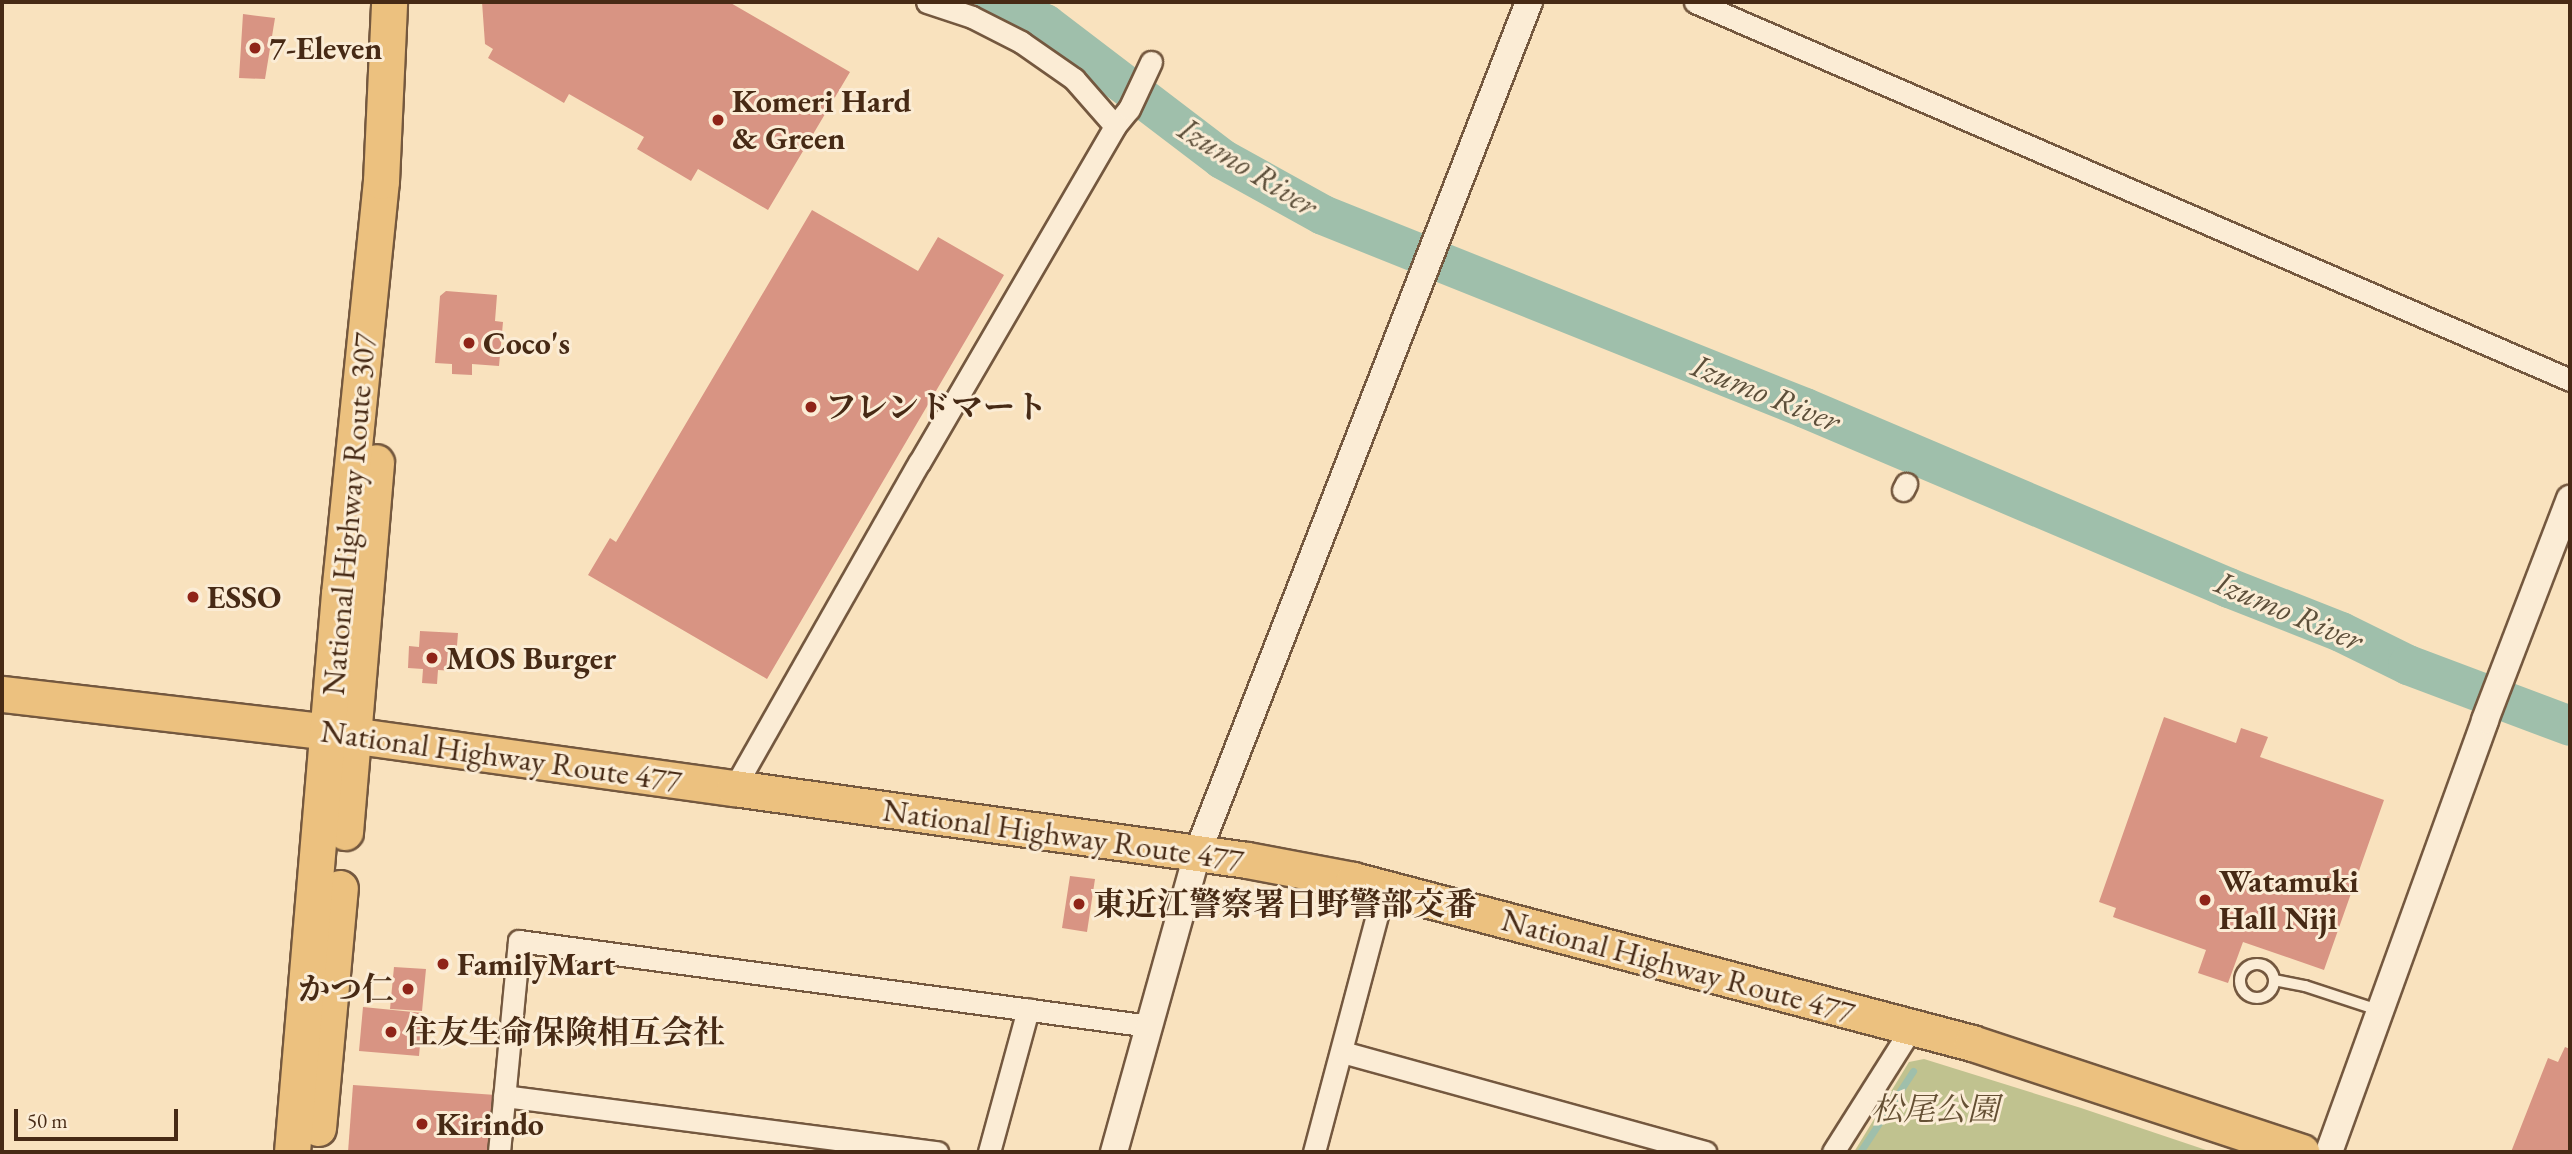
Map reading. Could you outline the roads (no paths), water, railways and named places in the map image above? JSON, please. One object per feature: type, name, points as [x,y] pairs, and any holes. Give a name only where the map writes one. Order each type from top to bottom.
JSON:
[{"type":"highway","name":"National Highway Route 307","points":[[316,1152],[341,734],[339,594],[381,181],[389,2]]},
{"type":"highway","name":"National Highway Route 307","points":[[292,1152],[341,734],[411,70],[409,2]]},
{"type":"highway","name":"National Highway Route 477","points":[[2,694],[341,734],[1273,865],[1384,889],[1912,1027],[2100,1083],[2301,1152]]},
{"type":"street","points":[[927,2],[972,18],[1021,42],[1074,79],[1115,127]]},
{"type":"street","points":[[1114,1152],[1197,854],[1441,222],[1529,2]]},
{"type":"street","points":[[1695,2],[2570,380]]},
{"type":"street","points":[[734,788],[919,463],[1115,127],[1129,108],[1151,62]]},
{"type":"street","points":[[2329,1152],[2378,1010],[2485,720],[2570,499]]},
{"type":"street","points":[[1314,1152],[1384,889]]},
{"type":"street","points":[[499,1152],[519,941],[1149,1026]]},
{"type":"street","points":[[989,1152],[1028,1009]]},
{"type":"street","points":[[1833,1152],[1912,1027]]},
{"type":"street","points":[[1342,1052],[1706,1152]]},
{"type":"street","points":[[504,1096],[937,1152]]},
{"type":"lane","points":[[2274,980],[2305,986],[2378,1010]]},
{"type":"waterway","name":"Izumo River","points":[[995,2],[1045,24],[1222,159],[1323,215],[1805,408],[2229,588],[2341,632],[2408,665],[2570,726]]},
{"type":"waterway","points":[[1860,1152],[1913,1071]]},
{"type":"place","name":"7-Eleven","points":[[255,48]]},
{"type":"place","name":"Komeri Hard & Green","points":[[718,120]]},
{"type":"place","name":"Coco's","points":[[469,343]]},
{"type":"place","name":"フレンドマート","points":[[811,407]]},
{"type":"place","name":"ESSO","points":[[193,597]]},
{"type":"place","name":"MOS Burger","points":[[432,658]]},
{"type":"place","name":"Watamuki Hall Niji","points":[[2205,900]]},
{"type":"place","name":"東近江警察署日野警部交番","points":[[1079,904]]},
{"type":"place","name":"FamilyMart","points":[[443,964]]},
{"type":"place","name":"かつ仁","points":[[408,989]]},
{"type":"place","name":"住友生命保険相互会社","points":[[391,1032]]},
{"type":"place","name":"Kirindo","points":[[422,1124]]},
{"type":"park label","name":"松尾公園","points":[[1935,1109]]}]
